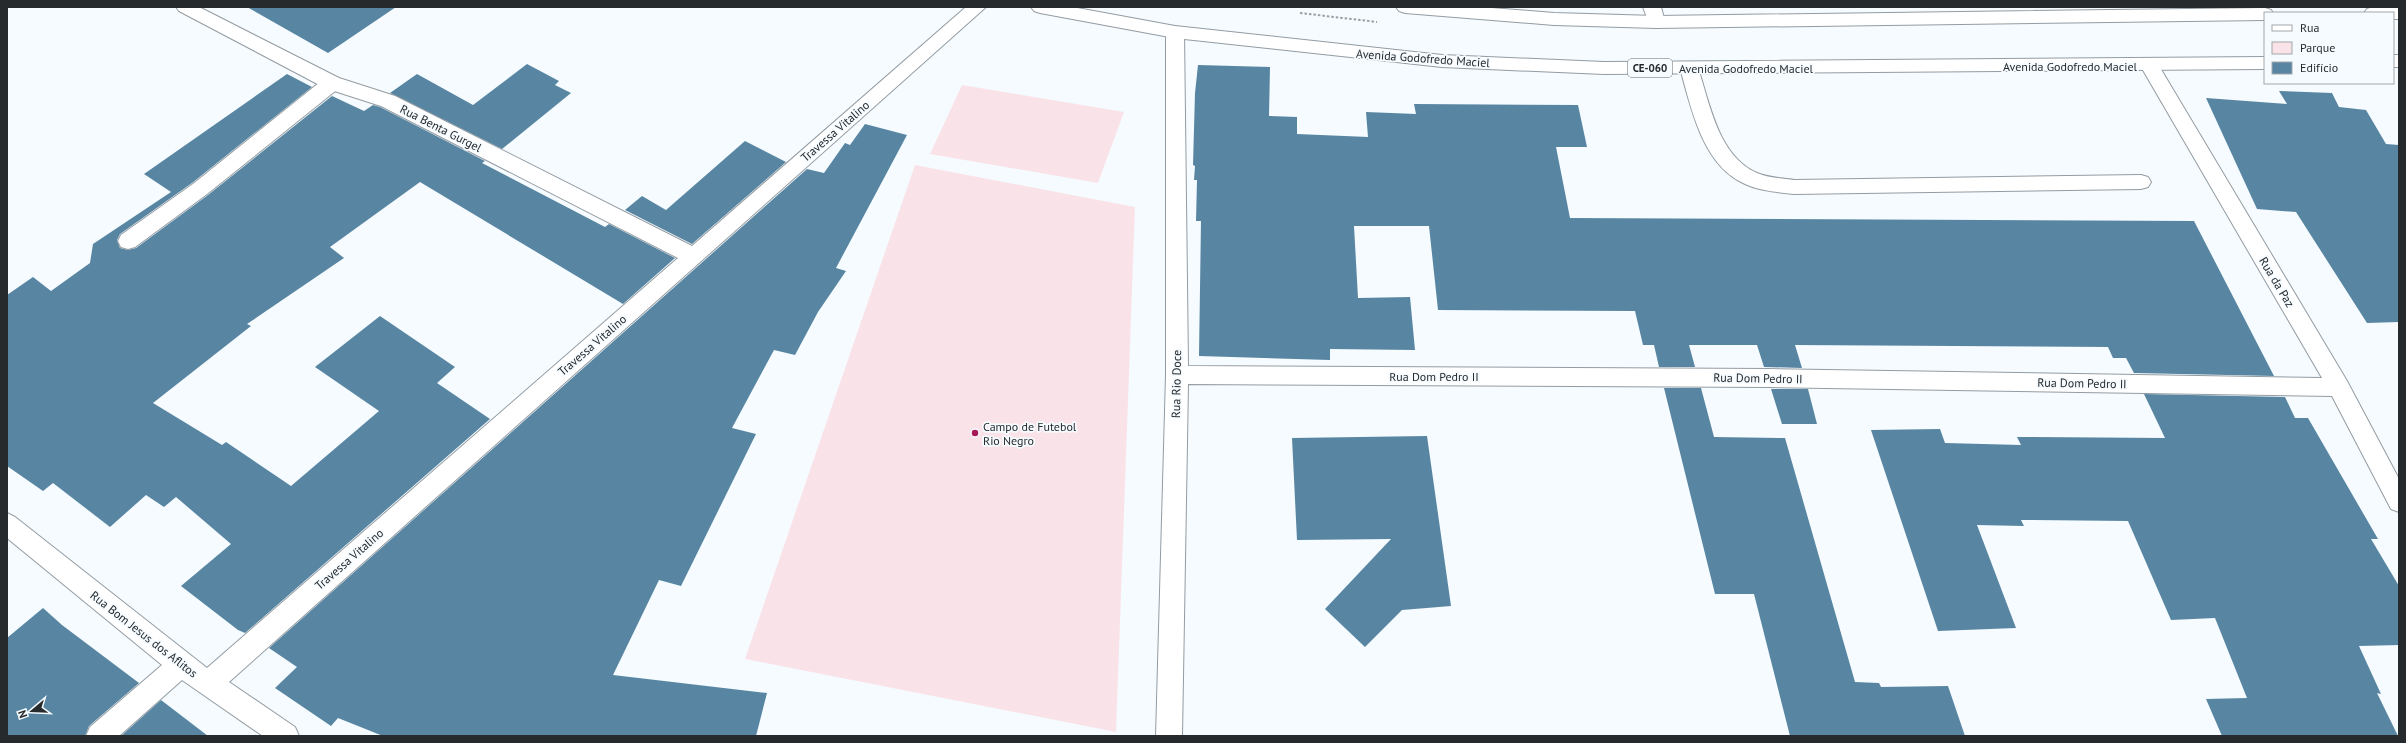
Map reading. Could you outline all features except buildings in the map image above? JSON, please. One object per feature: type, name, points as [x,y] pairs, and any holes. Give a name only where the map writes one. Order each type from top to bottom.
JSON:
[{"type":"street","name":"Rua Benta Gurgel","points":[[185,7],[332,83],[388,101],[693,256]]},
{"type":"street","name":"Travessa Vitalino","points":[[208,684],[977,7]]},
{"type":"street","name":"Avenida Godofredo Maciel","points":[[1040,7],[1175,32],[1298,47],[1442,61],[1604,68],[2264,63]]},
{"type":"street","points":[[1405,7],[1554,19],[1654,14],[2264,14]]},
{"type":"street","name":"Rua Rio Doce","points":[[1169,736],[1177,375],[1175,32]]},
{"type":"street","name":"Rua da Paz","points":[[2149,65],[2339,388],[2399,502]]},
{"type":"street","points":[[1689,68],[1714,141],[1725,159],[1744,176],[1768,184],[1794,187],[2141,182]]},
{"type":"street","points":[[128,242],[200,189],[332,83]]},
{"type":"street","name":"Rua Dom Pedro II","points":[[1177,375],[1762,378],[2339,388]]},
{"type":"street","name":"Rua Bom Jesus dos Aflitos","points":[[7,524],[181,665],[286,736]]},
{"type":"street","points":[[99,736],[181,665]]},
{"type":"green space","points":[[962,85],[1124,112],[1098,183],[930,154]]},
{"type":"green space","name":"Campo de Futebol Rio Negro","points":[[915,165],[1135,207],[1116,732],[745,659]]},
{"type":"place","name":"Campo de Futebol Rio Negro","points":[[975,433]]}]
